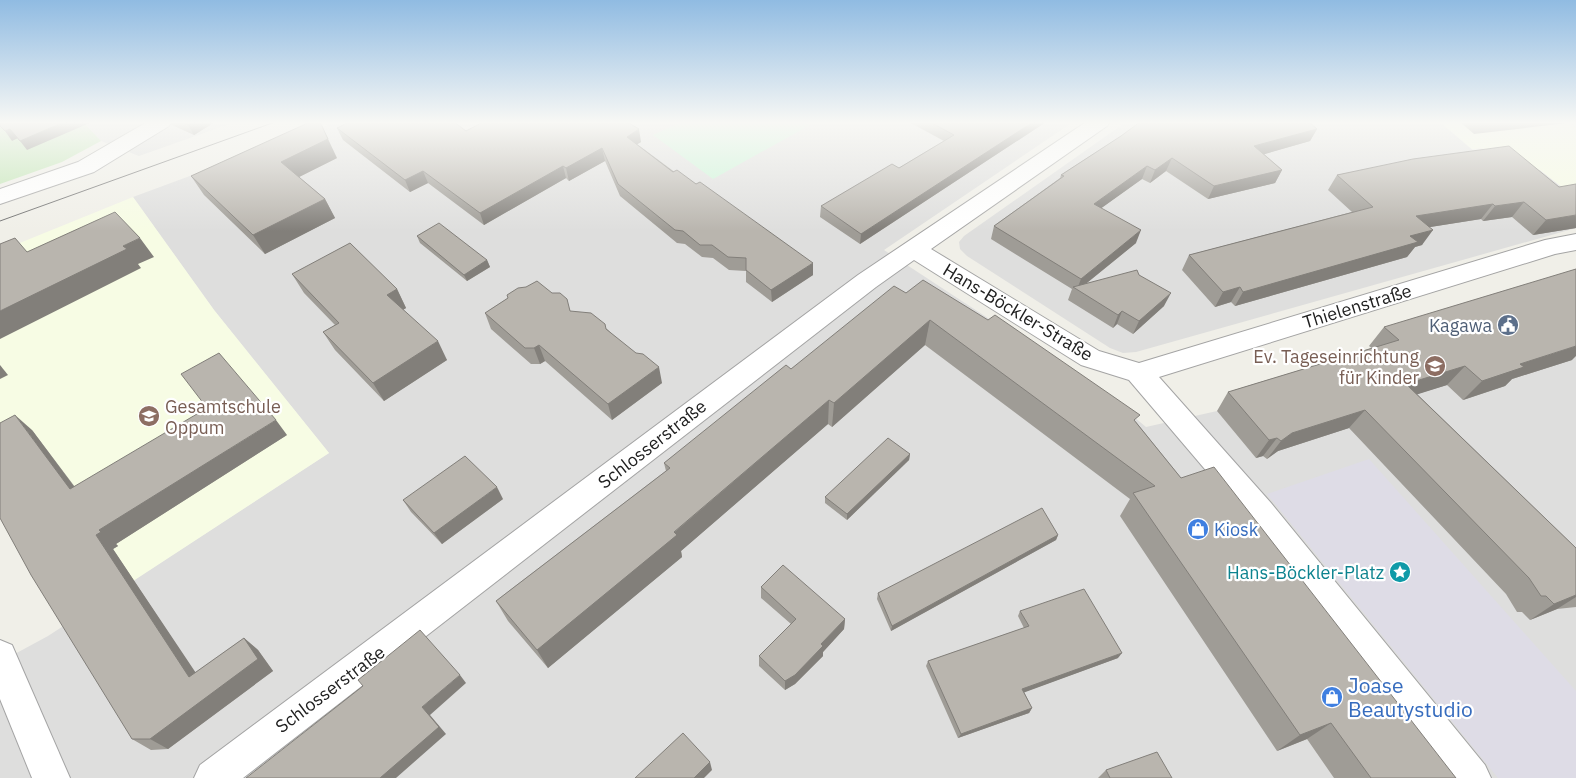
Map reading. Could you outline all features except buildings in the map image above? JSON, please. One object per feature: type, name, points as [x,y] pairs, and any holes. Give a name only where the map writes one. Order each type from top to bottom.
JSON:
[{"type":"street","points":[[0,197],[86,167],[101,158]]},
{"type":"street","name":"Schlosserstraße","points":[[213,778],[867,281],[1047,158]]},
{"type":"street","name":"Thielenstraße","points":[[1139,373],[1544,249],[1576,242]]},
{"type":"street","name":"Hans-Böckler-Straße","points":[[914,249],[1090,358],[1139,373]]},
{"type":"street","points":[[1139,373],[1260,512],[1472,778]]},
{"type":"street","points":[[0,657],[51,778]]},
{"type":"shaded area","points":[[238,158],[1019,158],[884,250],[1116,402],[1146,427],[1217,411],[1383,359],[1369,346],[1576,283],[1576,778],[0,778],[0,662],[48,636],[329,453],[214,310],[133,197]]},
{"type":"shaded area","points":[[1074,158],[1482,158],[1506,179],[1517,173],[1540,170],[1576,198],[1576,228],[1136,352],[1123,353],[1110,348],[967,256],[960,249],[959,242],[964,236]]},
{"type":"shaded area","points":[[1494,158],[1576,158],[1576,198],[1540,170],[1518,173],[1517,177]]},
{"type":"shaded area","name":"Gesamtschule Oppum","points":[[133,197],[214,310],[329,453],[72,621],[0,499],[0,251]]},
{"type":"shaded area","name":"Hans-Böckler-Platz","points":[[1369,459],[1576,691],[1576,778],[1498,778],[1267,494]]},
{"type":"green space","points":[[0,158],[69,158],[62,162],[0,184]]},
{"type":"green space","points":[[685,158],[750,158],[713,179]]},
{"type":"tram line","points":[[0,221],[174,158]]},
{"type":"place","name":"Kagawa","points":[[1508,325]]},
{"type":"place","name":"Ev. Tageseinrichtung für Kinder","points":[[1435,366]]},
{"type":"place","name":"Gesamtschule Oppum","points":[[149,416]]},
{"type":"place","name":"Kiosk","points":[[1198,529]]},
{"type":"place","name":"Hans-Böckler-Platz","points":[[1400,572]]},
{"type":"place","name":"Joase Beautystudio","points":[[1332,697]]}]
